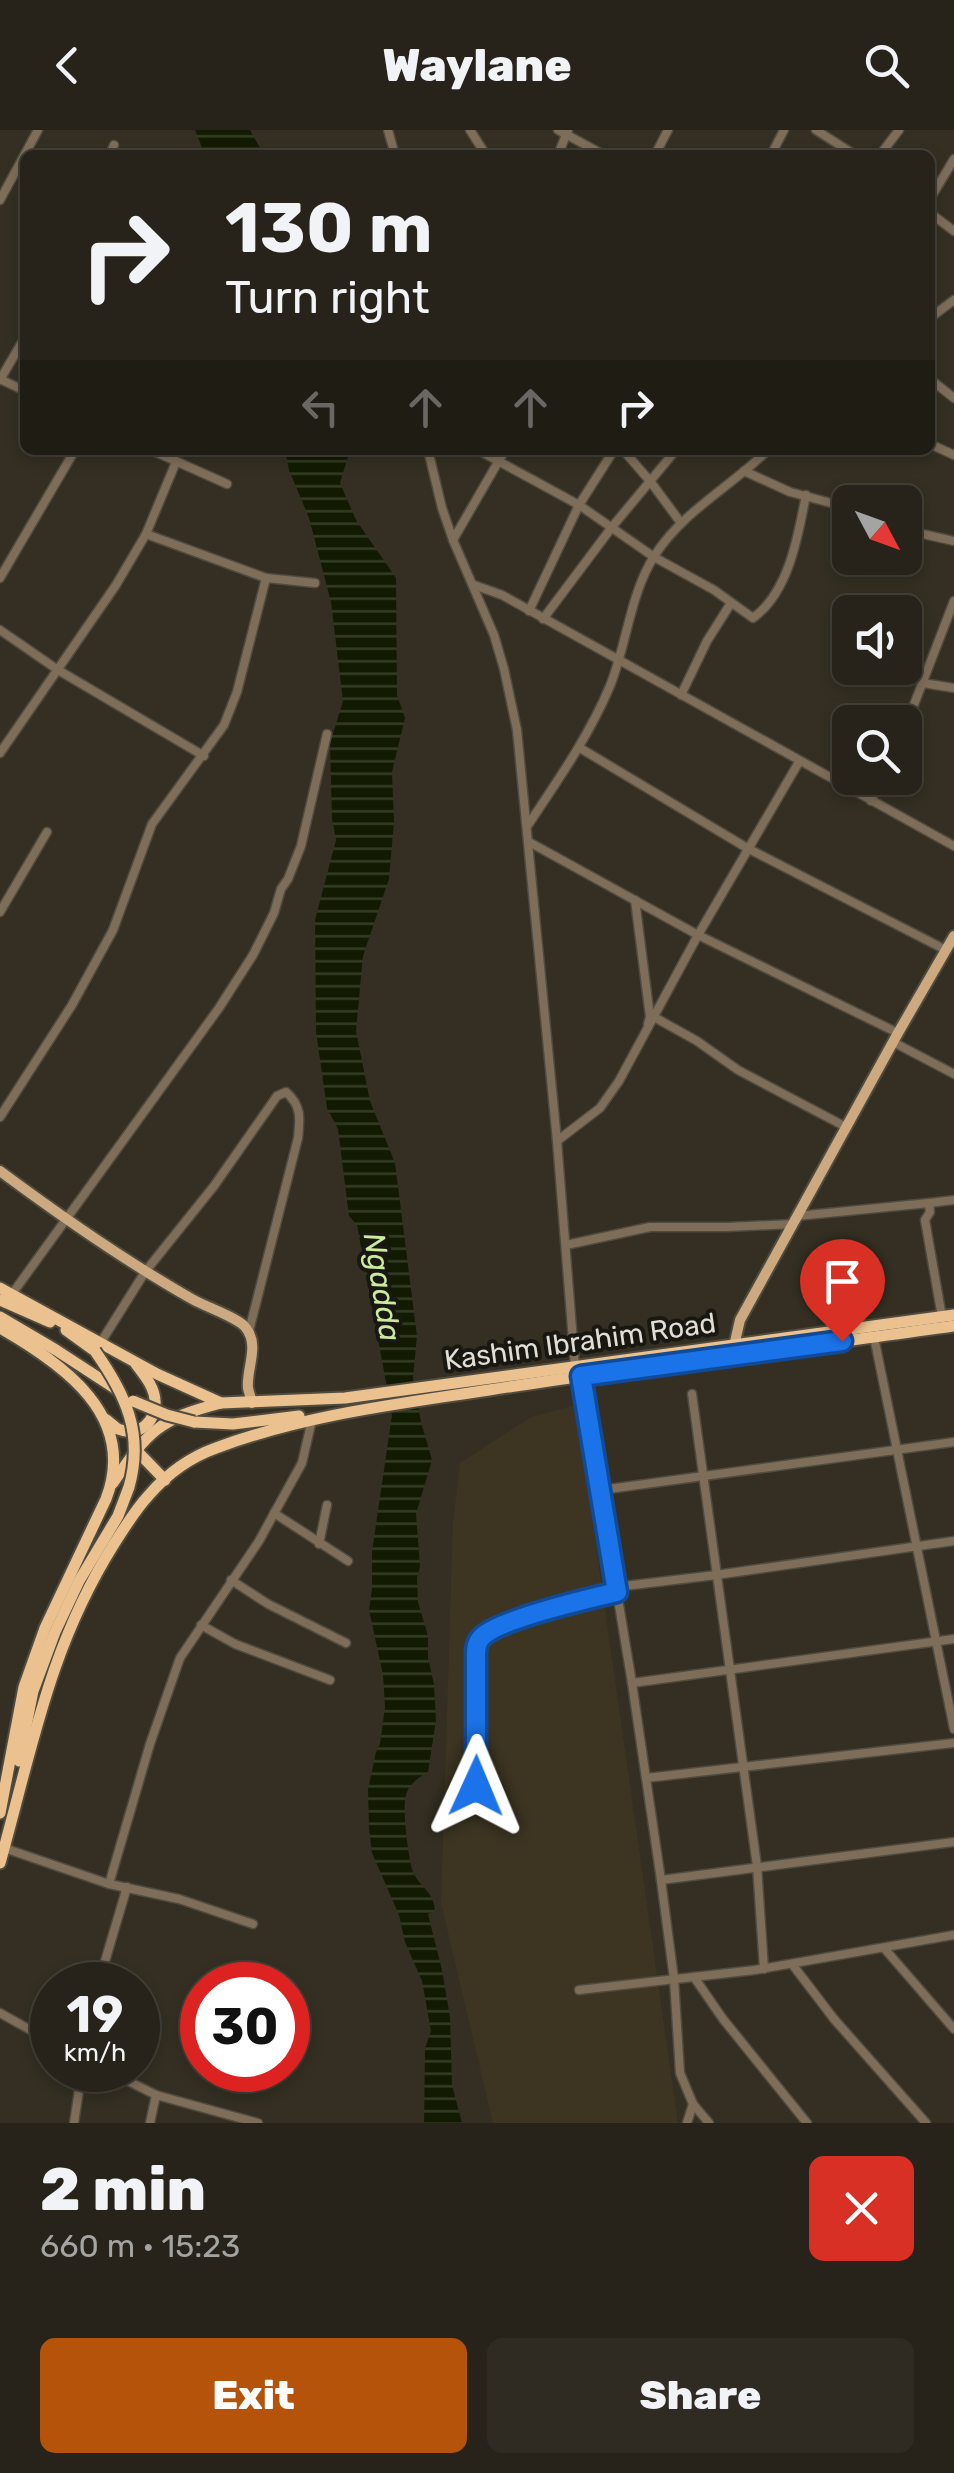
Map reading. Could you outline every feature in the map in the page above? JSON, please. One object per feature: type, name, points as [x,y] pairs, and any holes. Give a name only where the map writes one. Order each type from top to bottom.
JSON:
[{"type":"highway","name":"Kashim Ibrahim Road","points":[[4,1294],[98,1347],[221,1403],[344,1407],[734,1346],[954,1326]]},
{"type":"highway","name":"Kashim Ibrahim Road","points":[[578,1371],[874,1332],[948,1316]]},
{"type":"highway","points":[[0,1317],[133,1401],[194,1422],[232,1424],[344,1407]]},
{"type":"highway","points":[[0,1328],[74,1378],[105,1419],[128,1431],[140,1430],[150,1422],[155,1399],[152,1388],[132,1360]]},
{"type":"highway","points":[[0,1863],[33,1691],[54,1632],[118,1516],[133,1471],[134,1450],[126,1405],[98,1347]]},
{"type":"highway","points":[[0,1813],[24,1687],[45,1628],[112,1485],[136,1450],[159,1426],[188,1412],[221,1403]]},
{"type":"highway","name":"Kashim Ibrahim Road","points":[[4,1848],[60,1649],[94,1575],[150,1492],[177,1469],[214,1448],[344,1407]]},
{"type":"highway","points":[[105,1419],[114,1451],[112,1485]]},
{"type":"highway","points":[[136,1450],[165,1480]]},
{"type":"main road","points":[[734,1346],[740,1320],[954,936]]},
{"type":"main road","points":[[0,1171],[145,1272],[243,1324],[252,1339],[248,1386],[252,1403]]},
{"type":"street","points":[[816,130],[846,150]]},
{"type":"street","points":[[884,150],[899,130]]},
{"type":"street","points":[[564,132],[596,150]]},
{"type":"street","points":[[112,150],[114,144]]},
{"type":"street","points":[[935,191],[954,159]]},
{"type":"street","points":[[0,200],[20,163]]},
{"type":"street","points":[[0,379],[20,345]]},
{"type":"street","points":[[0,578],[72,455]]},
{"type":"street","points":[[161,455],[228,484]]},
{"type":"street","points":[[429,455],[453,540],[504,669],[517,730],[578,1371],[601,1490],[661,1880],[674,1979],[680,2073],[693,2104],[709,2123]]},
{"type":"street","points":[[488,455],[579,505],[753,618],[778,587],[791,559],[806,495]]},
{"type":"street","points":[[453,540],[503,455]]},
{"type":"street","points":[[529,611],[579,505],[611,455]]},
{"type":"street","points":[[627,455],[681,523]]},
{"type":"street","points":[[543,619],[672,455]]},
{"type":"street","points":[[528,826],[580,748],[610,686],[636,599],[654,557],[681,523],[762,455]]},
{"type":"street","points":[[0,753],[116,585],[146,534],[176,462]]},
{"type":"street","points":[[744,471],[790,492],[832,503]]},
{"type":"street","points":[[146,534],[266,578],[315,583]]},
{"type":"street","points":[[922,534],[954,541]]},
{"type":"street","points":[[0,1117],[72,1005],[112,930],[152,824],[224,725],[238,692],[266,578]]},
{"type":"street","points":[[474,585],[502,595],[954,846]]},
{"type":"street","points":[[914,705],[954,601]]},
{"type":"street","points":[[681,695],[707,641],[731,604]]},
{"type":"street","points":[[0,630],[58,670],[204,756]]},
{"type":"street","points":[[923,683],[954,688]]},
{"type":"street","points":[[4,1294],[66,1220],[220,1008],[252,955],[301,846],[327,734]]},
{"type":"street","points":[[580,748],[747,848],[946,950]]},
{"type":"street","points":[[558,1141],[600,1108],[619,1081],[698,934],[798,762]]},
{"type":"street","points":[[871,801],[873,795]]},
{"type":"street","points":[[1,906],[47,832]]},
{"type":"street","points":[[529,842],[895,1038],[954,1074]]},
{"type":"street","points":[[635,900],[650,1017],[648,1027]]},
{"type":"street","points":[[654,1016],[738,1070],[846,1127]]},
{"type":"street","points":[[98,1347],[145,1272],[214,1186],[277,1096],[286,1092],[300,1114],[298,1138],[248,1331]]},
{"type":"street","points":[[566,1245],[650,1227],[727,1227],[954,1200]]},
{"type":"street","points":[[929,1203],[930,1212],[925,1220],[948,1316]]},
{"type":"street","points":[[874,1332],[954,1729]]},
{"type":"street","points":[[692,1394],[758,1866],[764,1969]]},
{"type":"street","points":[[109,1884],[180,1658],[259,1541],[302,1464],[312,1420]]},
{"type":"street","points":[[601,1490],[954,1442]]},
{"type":"street","points":[[319,1544],[327,1504]]},
{"type":"street","points":[[274,1513],[348,1561]]},
{"type":"street","points":[[476,1786],[476,1646],[482,1636],[512,1622],[617,1590],[954,1541]]},
{"type":"street","points":[[232,1580],[268,1604],[346,1643]]},
{"type":"street","points":[[201,1625],[235,1644],[330,1680]]},
{"type":"street","points":[[632,1683],[954,1639]]},
{"type":"street","points":[[646,1778],[954,1742]]},
{"type":"street","points":[[661,1880],[954,1842]]},
{"type":"street","points":[[4,1848],[109,1884],[179,1899],[253,1924]]},
{"type":"street","points":[[105,1962],[127,1887]]},
{"type":"street","points":[[579,1990],[764,1969],[954,1935]]},
{"type":"street","points":[[884,1948],[954,2029]]},
{"type":"street","points":[[792,1964],[834,2019],[926,2123]]},
{"type":"street","points":[[694,1977],[807,2123]]},
{"type":"street","points":[[0,2014],[30,2030]]},
{"type":"street","points":[[74,2123],[79,2092]]},
{"type":"street","points":[[152,2092],[258,2123]]},
{"type":"street","points":[[150,2123],[156,2094]]},
{"type":"street","points":[[687,2123],[693,2104]]},
{"type":"shaded area","points":[[576,1405],[678,2123],[493,2123],[441,1903],[453,1522],[460,1463],[531,1417]]},
{"type":"water","points":[[195,130],[250,130],[261,150],[203,150]]},
{"type":"water","name":"Ngadda","points":[[286,455],[348,455],[340,483],[356,520],[396,578],[397,695],[405,718],[392,772],[394,822],[389,879],[363,956],[356,1031],[370,1101],[395,1163],[417,1336],[413,1378],[432,1460],[416,1514],[418,1602],[428,1636],[436,1720],[428,1772],[407,1791],[405,1821],[412,1869],[434,1904],[435,1911],[428,1914],[450,2017],[452,2085],[462,2123],[424,2123],[425,2048],[431,2031],[422,1981],[372,1853],[369,1828],[368,1789],[385,1707],[383,1675],[369,1610],[372,1552],[392,1415],[357,1225],[349,1216],[338,1129],[327,1108],[316,1032],[315,920],[336,840],[330,743],[343,701],[331,602],[309,518]]},
{"type":"route","points":[[476,1786],[476,1646],[482,1636],[512,1622],[617,1592],[581,1376],[842,1341]]}]
